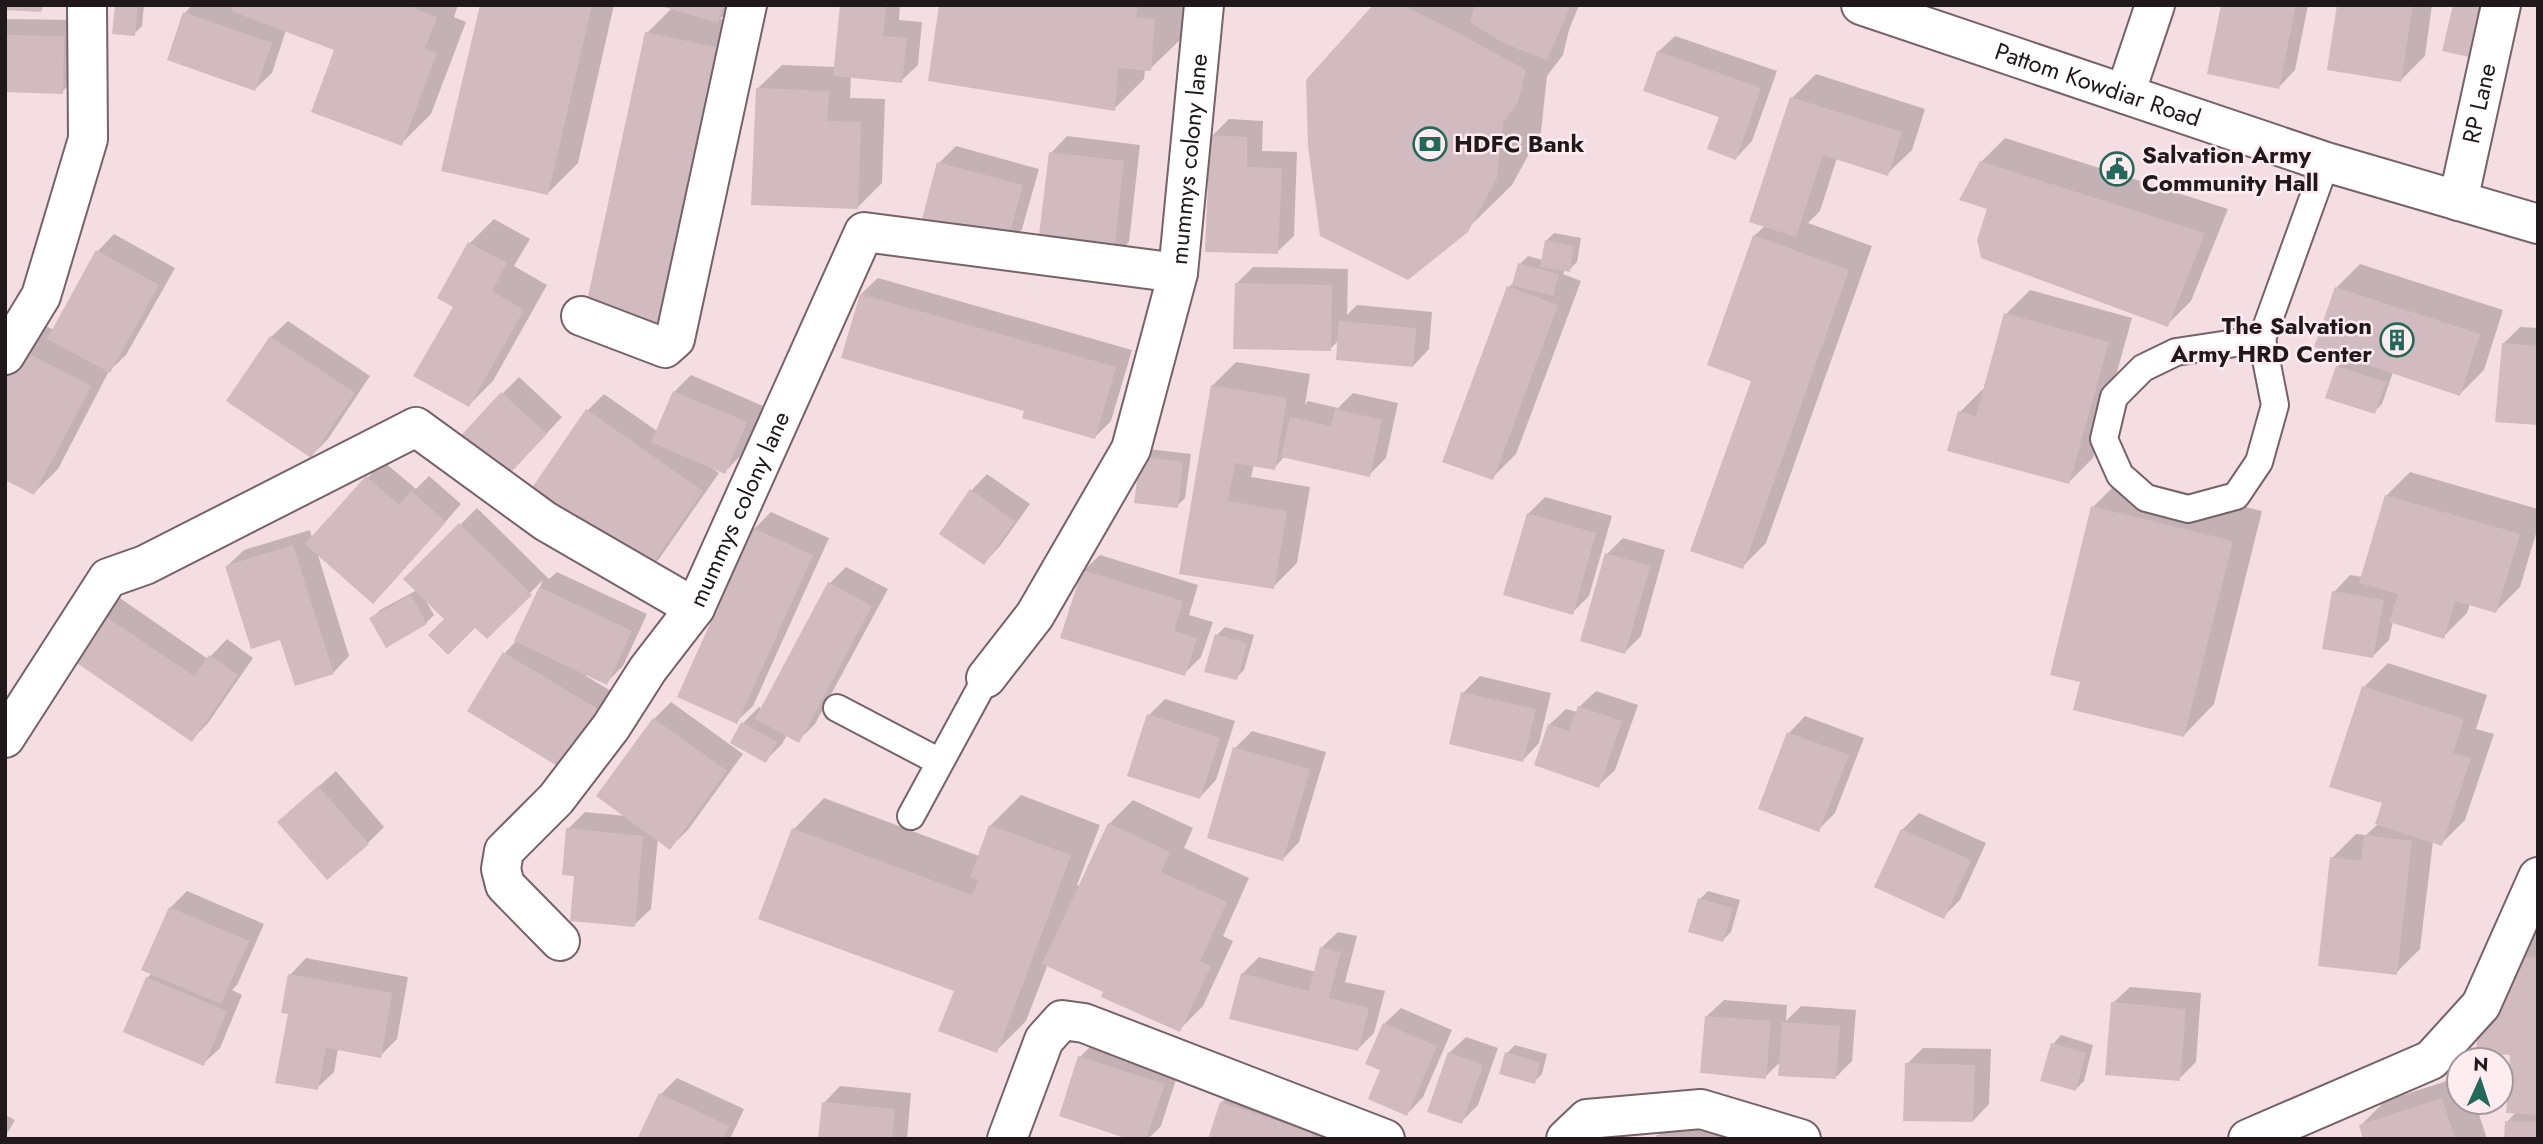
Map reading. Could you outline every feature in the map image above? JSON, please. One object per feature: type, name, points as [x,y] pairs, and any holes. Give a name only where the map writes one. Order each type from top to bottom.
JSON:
[{"type":"street","points":[[5,355],[41,296],[88,139],[87,5]]},
{"type":"street","points":[[581,316],[664,348],[676,339],[747,5]]},
{"type":"street","name":"mummys colony lane","points":[[5,738],[108,578],[145,565],[416,427],[545,521],[695,608],[864,232],[1178,273],[1205,5]]},
{"type":"street","name":"Pattom Kowdiar Road","points":[[1861,5],[2326,162],[2538,224]]},
{"type":"street","points":[[2125,94],[2155,5]]},
{"type":"street","name":"RP Lane","points":[[2458,201],[2501,5]]},
{"type":"street","points":[[986,678],[1035,615],[1131,449],[1178,273]]},
{"type":"street","points":[[560,941],[505,884],[501,869],[504,852],[556,799],[611,727],[648,669],[695,608]]},
{"type":"street","points":[[2248,1139],[2431,1060],[2481,1005],[2538,877]]},
{"type":"street","points":[[1007,1139],[1044,1040],[1062,1020],[1084,1023],[1385,1139]]},
{"type":"street","points":[[1566,1139],[1587,1119],[1701,1109],[1801,1139]]},
{"type":"lane","points":[[2262,339],[2176,352],[2143,368],[2114,397],[2104,439],[2120,475],[2146,498],[2188,509],[2236,496],[2259,462],[2275,405],[2262,339],[2326,162]]},
{"type":"lane","points":[[911,816],[986,678]]},
{"type":"lane","points":[[836,708],[940,762]]},
{"type":"building","points":[[5,5],[44,5],[41,12],[5,10]]},
{"type":"building","points":[[115,5],[138,5],[135,36],[112,34]]},
{"type":"building","points":[[233,5],[405,5],[437,17],[425,48],[437,53],[402,146],[311,112],[334,50],[231,11]]},
{"type":"building","points":[[480,5],[592,5],[548,195],[441,171]]},
{"type":"building","points":[[657,5],[723,5],[718,23]]},
{"type":"building","points":[[840,5],[886,5],[883,36],[907,38],[902,83],[833,76]]},
{"type":"building","points":[[939,5],[1138,5],[1136,17],[1155,19],[1151,71],[1118,68],[1115,111],[928,81]]},
{"type":"building","points":[[1373,5],[1403,5],[1526,70],[1518,102],[1503,122],[1497,178],[1468,232],[1408,280],[1320,236],[1308,146],[1306,80]]},
{"type":"building","points":[[1475,5],[1571,5],[1547,60],[1503,43],[1470,22]]},
{"type":"building","points":[[2221,5],[2296,5],[2279,89],[2207,74]]},
{"type":"building","points":[[2337,5],[2413,5],[2401,82],[2327,70]]},
{"type":"building","points":[[2453,5],[2482,5],[2469,57],[2442,51]]},
{"type":"building","points":[[183,12],[272,43],[255,91],[167,60]]},
{"type":"building","points":[[645,32],[724,49],[665,327],[585,310]]},
{"type":"building","points":[[5,35],[64,36],[63,94],[5,92]]},
{"type":"building","points":[[1657,51],[1761,88],[1736,160],[1707,149],[1719,117],[1643,91]]},
{"type":"building","points":[[756,88],[829,91],[827,121],[861,122],[858,209],[751,205]]},
{"type":"building","points":[[1790,97],[1902,132],[1888,176],[1823,155],[1796,237],[1749,222]]},
{"type":"building","points":[[1210,135],[1247,137],[1247,167],[1282,168],[1278,254],[1205,252]]},
{"type":"building","points":[[1049,152],[1124,161],[1113,260],[1037,252]]},
{"type":"building","points":[[1980,161],[2205,233],[2168,327],[1981,258],[1977,240],[1987,209],[1959,200]]},
{"type":"building","points":[[937,162],[1023,185],[1006,247],[921,223]]},
{"type":"building","points":[[1753,235],[1849,270],[1743,569],[1690,551],[1751,381],[1707,365]]},
{"type":"building","points":[[1545,240],[1574,246],[1570,272],[1540,267]]},
{"type":"building","points":[[468,242],[507,263],[492,291],[524,310],[469,407],[413,376],[453,307],[437,298]]},
{"type":"building","points":[[96,250],[159,285],[110,373],[47,339]]},
{"type":"building","points":[[1518,263],[1559,274],[1553,296],[1512,285]]},
{"type":"building","points":[[1235,283],[1332,285],[1331,351],[1233,349]]},
{"type":"building","points":[[1507,286],[1558,305],[1493,480],[1442,462]]},
{"type":"building","name":"The Salvation Army HRD Center","points":[[2335,287],[2480,334],[2460,396],[2314,347]]},
{"type":"building","points":[[860,294],[1116,367],[1095,439],[1022,418],[1024,411],[841,358]]},
{"type":"building","points":[[2004,313],[2109,342],[2069,484],[1947,451],[1958,411],[1976,416]]},
{"type":"building","points":[[1339,321],[1416,328],[1413,367],[1336,360]]},
{"type":"building","points":[[270,336],[355,393],[311,458],[226,401]]},
{"type":"building","points":[[2502,343],[2538,346],[2538,425],[2495,422]]},
{"type":"building","points":[[20,349],[91,386],[34,495],[5,480],[5,378]]},
{"type":"building","points":[[2336,366],[2386,382],[2375,414],[2325,398]]},
{"type":"building","points":[[1211,385],[1287,398],[1275,470],[1235,463],[1228,501],[1287,511],[1274,589],[1179,574]]},
{"type":"building","points":[[673,391],[747,422],[725,474],[651,442]]},
{"type":"building","points":[[501,392],[547,434],[500,484],[455,442]]},
{"type":"building","points":[[586,409],[703,491],[643,578],[525,498]]},
{"type":"building","points":[[1335,409],[1382,420],[1370,477],[1281,457],[1290,417],[1331,426]]},
{"type":"building","points":[[1140,456],[1183,462],[1178,508],[1134,503]]},
{"type":"building","points":[[366,476],[399,505],[411,491],[446,522],[373,604],[305,544]]},
{"type":"building","points":[[970,489],[1015,521],[984,565],[939,534]]},
{"type":"building","points":[[2385,495],[2520,534],[2496,613],[2455,601],[2444,639],[2389,622],[2398,594],[2359,583]]},
{"type":"building","points":[[2091,506],[2233,541],[2184,737],[2073,710],[2080,682],[2050,675]]},
{"type":"building","points":[[1527,513],[1596,533],[1573,615],[1503,595]]},
{"type":"building","points":[[459,523],[532,595],[487,639],[475,628],[448,655],[428,635],[444,619],[403,579]]},
{"type":"building","points":[[753,528],[813,555],[737,724],[677,697]]},
{"type":"building","points":[[293,545],[334,674],[295,686],[280,640],[251,649],[225,566]]},
{"type":"building","points":[[1605,553],[1650,566],[1625,654],[1580,641]]},
{"type":"building","points":[[1082,570],[1183,601],[1174,631],[1197,638],[1185,676],[1060,638]]},
{"type":"building","points":[[828,582],[872,606],[799,743],[755,719]]},
{"type":"building","points":[[539,587],[632,631],[607,685],[514,641]]},
{"type":"building","points":[[2332,591],[2384,600],[2373,658],[2322,649]]},
{"type":"building","points":[[411,595],[427,624],[386,648],[369,618]]},
{"type":"building","points":[[99,612],[194,676],[209,655],[238,675],[192,742],[68,657]]},
{"type":"building","points":[[1215,634],[1247,643],[1237,680],[1204,672]]},
{"type":"building","points":[[503,652],[601,711],[564,770],[467,711]]},
{"type":"building","points":[[2362,686],[2464,719],[2453,753],[2471,758],[2442,846],[2375,824],[2382,803],[2329,787]]},
{"type":"building","points":[[1461,692],[1536,709],[1523,762],[1449,744]]},
{"type":"building","points":[[1578,706],[1622,721],[1599,788],[1534,765],[1548,724],[1569,731]]},
{"type":"building","points":[[1147,714],[1220,738],[1200,799],[1127,776]]},
{"type":"building","points":[[653,718],[727,771],[670,850],[596,796]]},
{"type":"building","points":[[741,722],[777,742],[766,763],[730,743]]},
{"type":"building","points":[[1787,732],[1849,755],[1819,832],[1758,809]]},
{"type":"building","points":[[1233,747],[1310,769],[1283,861],[1207,838]]},
{"type":"building","points":[[318,786],[369,844],[327,880],[277,822]]},
{"type":"building","points":[[1108,823],[1170,852],[1161,872],[1227,902],[1200,961],[1211,966],[1180,1032],[1101,997],[1103,992],[1042,964]]},
{"type":"building","points":[[989,825],[1071,855],[997,1053],[938,1031],[954,991],[758,919],[792,828],[972,895],[978,880],[970,877]]},
{"type":"building","points":[[566,828],[643,836],[635,927],[570,921],[574,876],[562,875]]},
{"type":"building","points":[[1901,829],[1971,860],[1944,919],[1874,887]]},
{"type":"building","points":[[2364,835],[2412,841],[2397,975],[2318,966],[2330,857],[2361,861]]},
{"type":"building","points":[[1698,898],[1733,908],[1723,942],[1688,932]]},
{"type":"building","points":[[169,907],[249,941],[221,1004],[141,970]]},
{"type":"building","points":[[1320,947],[1341,952],[1329,998],[1369,1008],[1358,1051],[1229,1019],[1241,973],[1309,991]]},
{"type":"building","points":[[2504,956],[2538,958],[2538,1115],[2515,1114],[2515,1046],[2476,1046],[2479,1010],[2499,1012]]},
{"type":"building","points":[[288,974],[392,993],[381,1058],[326,1048],[318,1090],[275,1083],[288,1014],[281,1013]]},
{"type":"building","points":[[146,977],[227,1011],[204,1066],[123,1032]]},
{"type":"building","points":[[2111,1002],[2186,1009],[2180,1081],[2105,1075]]},
{"type":"building","points":[[1705,1016],[1771,1021],[1766,1079],[1700,1073]]},
{"type":"building","points":[[1782,1022],[1840,1026],[1836,1079],[1778,1076]]},
{"type":"building","points":[[1383,1023],[1437,1046],[1407,1116],[1368,1099],[1380,1070],[1365,1064]]},
{"type":"building","points":[[2051,1043],[2086,1053],[2076,1091],[2040,1081]]},
{"type":"building","points":[[1448,1052],[1483,1065],[1462,1124],[1427,1112]]},
{"type":"building","points":[[1505,1052],[1540,1062],[1535,1084],[1499,1074]]},
{"type":"building","points":[[1078,1056],[1165,1084],[1146,1139],[1128,1139],[1059,1116]]},
{"type":"building","points":[[1905,1063],[1975,1065],[1973,1122],[1903,1121]]},
{"type":"building","points":[[659,1093],[729,1126],[723,1139],[637,1139]]},
{"type":"building","points":[[2442,1098],[2445,1116],[2448,1116],[2455,1139],[2363,1139],[2359,1125]]},
{"type":"building","points":[[822,1102],[895,1109],[892,1139],[818,1139]]},
{"type":"building","points":[[1220,1102],[1313,1132],[1311,1139],[1208,1139]]},
{"type":"building","points":[[2505,1121],[2538,1122],[2538,1139],[2504,1139]]},
{"type":"building","points":[[1656,1135],[1680,1137],[1655,1139]]},
{"type":"place","name":"HDFC Bank","points":[[1430,144]]},
{"type":"place","name":"Salvation Army Community Hall","points":[[2117,169]]},
{"type":"place","name":"The Salvation Army HRD Center","points":[[2397,340]]}]
